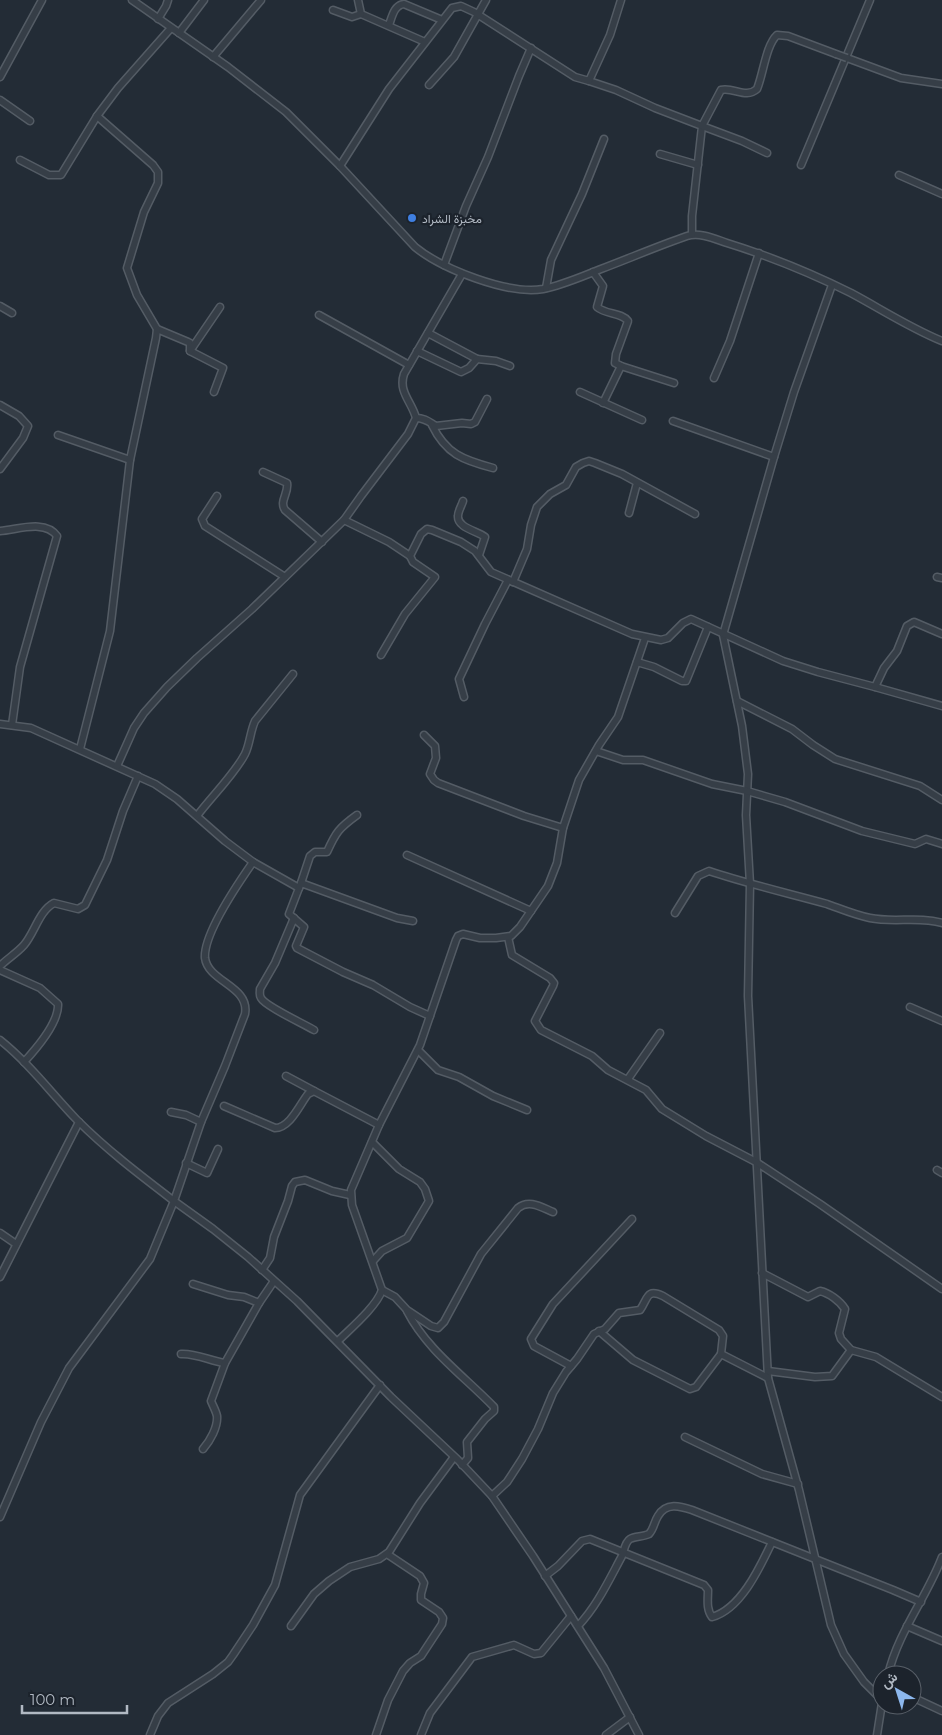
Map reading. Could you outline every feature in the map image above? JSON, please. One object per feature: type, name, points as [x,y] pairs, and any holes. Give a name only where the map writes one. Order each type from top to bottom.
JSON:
[{"type":"street","points":[[1,73],[42,0]]},
{"type":"street","points":[[132,0],[213,57],[286,112],[422,253],[462,274],[514,288],[536,290],[595,275],[692,234],[700,235],[758,253],[832,285],[942,340]]},
{"type":"street","points":[[158,19],[168,0]]},
{"type":"street","points":[[179,33],[204,0]]},
{"type":"street","points":[[213,57],[261,0]]},
{"type":"street","points":[[358,0],[362,14]]},
{"type":"street","points":[[429,85],[454,57],[486,0]]},
{"type":"street","points":[[589,81],[610,35],[621,0]]},
{"type":"street","points":[[802,165],[870,0]]},
{"type":"street","points":[[389,25],[396,8],[404,4],[442,20]]},
{"type":"street","points":[[340,166],[389,89],[442,20],[452,8],[457,6],[461,6],[478,15],[575,77],[616,90],[655,108],[742,141],[768,153]]},
{"type":"street","points":[[333,10],[352,17],[362,14],[424,42]]},
{"type":"street","points":[[20,160],[49,175],[60,175],[97,116],[128,76],[171,28]]},
{"type":"street","points":[[692,234],[692,216],[702,126],[720,90],[728,89],[751,94],[757,89],[773,40],[777,35],[788,36],[901,78],[942,84]]},
{"type":"street","points":[[444,265],[466,206],[532,48]]},
{"type":"street","points":[[0,100],[30,121]]},
{"type":"street","points":[[97,116],[153,165],[159,175],[158,183],[144,212],[127,268],[137,295],[157,328],[190,343],[190,351]]},
{"type":"street","points":[[546,288],[551,260],[582,194],[604,139]]},
{"type":"street","points":[[660,154],[698,165]]},
{"type":"street","points":[[899,175],[942,194]]},
{"type":"street","points":[[714,378],[730,341],[758,253]]},
{"type":"street","points":[[117,766],[134,728],[162,694],[196,658],[252,609],[344,520],[408,434],[416,418],[402,388],[404,374],[462,274]]},
{"type":"street","points":[[595,275],[603,286],[597,307],[601,310],[623,316],[628,321],[614,360],[617,365],[674,383]]},
{"type":"street","points":[[832,285],[797,384],[774,457],[723,635],[737,701],[748,774],[750,884],[748,996],[768,1374],[798,1484],[831,1625],[838,1644],[872,1690]]},
{"type":"street","points":[[0,306],[12,313]]},
{"type":"street","points":[[190,351],[220,307]]},
{"type":"street","points":[[319,315],[409,365]]},
{"type":"street","points":[[80,749],[110,631],[130,460],[157,328]]},
{"type":"street","points":[[428,332],[477,359],[510,366]]},
{"type":"street","points":[[190,351],[223,368],[214,392]]},
{"type":"street","points":[[417,351],[461,372],[469,368],[477,359]]},
{"type":"street","points":[[603,403],[621,366]]},
{"type":"street","points":[[580,392],[642,420]]},
{"type":"street","points":[[416,418],[422,418],[441,427],[462,423],[471,424],[478,418],[487,400]]},
{"type":"street","points":[[0,405],[19,416],[28,426],[23,438],[0,469]]},
{"type":"street","points":[[673,421],[774,457]]},
{"type":"street","points":[[432,423],[436,434],[454,454],[469,462],[493,468]]},
{"type":"street","points":[[58,435],[130,460]]},
{"type":"street","points":[[464,697],[459,679],[474,646],[527,549],[537,507],[550,494],[566,485],[578,465],[589,461],[595,463],[637,482],[695,514]]},
{"type":"street","points":[[263,472],[287,483],[288,489],[283,501],[285,510],[322,542]]},
{"type":"street","points":[[629,513],[637,482]]},
{"type":"street","points":[[217,496],[202,519],[204,526],[285,577]]},
{"type":"street","points":[[463,501],[458,516],[459,521],[463,526],[485,537],[479,555]]},
{"type":"street","points":[[344,520],[390,542],[410,556],[412,562],[435,577],[405,614],[381,655]]},
{"type":"street","points":[[0,531],[39,526],[55,533],[57,536],[20,667],[12,725]]},
{"type":"street","points":[[410,556],[421,534],[427,529],[432,530],[461,542],[479,555],[491,572],[632,634],[661,640],[668,638],[683,622],[691,619],[783,661],[942,706]]},
{"type":"street","points":[[875,687],[884,668],[897,651],[910,623],[914,622],[942,634]]},
{"type":"street","points":[[637,662],[654,667],[682,681],[686,680],[708,627]]},
{"type":"street","points":[[338,1341],[369,1309],[382,1290],[350,1195],[379,1125],[418,1050],[458,936],[463,934],[480,938],[508,937],[515,933],[548,886],[554,873],[563,828],[579,780],[618,717],[645,638]]},
{"type":"street","points":[[197,816],[242,759],[255,721],[293,674]]},
{"type":"street","points":[[737,701],[792,729],[835,759],[920,786],[942,800]]},
{"type":"street","points":[[0,724],[31,728],[164,789],[253,862],[300,886],[397,918],[413,921]]},
{"type":"street","points":[[424,735],[435,746],[436,758],[430,774],[438,783],[524,816],[563,828]]},
{"type":"street","points":[[596,751],[623,760],[643,760],[712,784],[747,791],[785,802],[839,824],[862,831],[915,844],[926,839],[942,844]]},
{"type":"street","points":[[24,1062],[44,1038],[58,1009],[58,1004],[40,988],[0,968],[23,946],[43,913],[51,905],[78,909],[85,905],[107,860],[123,811],[138,776]]},
{"type":"street","points":[[357,815],[340,828],[327,852],[315,852],[310,856],[289,914],[304,928],[296,946],[430,1016]]},
{"type":"street","points":[[407,855],[531,911]]},
{"type":"street","points":[[0,1517],[41,1422],[69,1368],[150,1259],[174,1201],[201,1122],[225,1066],[246,1006],[243,998],[210,969],[205,957],[206,948],[222,909],[253,862]]},
{"type":"street","points":[[675,912],[698,876],[709,871],[827,904],[868,918],[930,920],[942,924]]},
{"type":"street","points":[[294,918],[275,963],[260,990],[260,994],[263,1000],[272,1007],[314,1030]]},
{"type":"street","points":[[508,937],[512,955],[550,978],[554,983],[535,1021],[539,1027],[592,1056],[608,1070],[646,1090],[662,1109],[706,1136],[756,1162],[942,1289]]},
{"type":"street","points":[[910,1007],[942,1021]]},
{"type":"street","points":[[628,1080],[660,1033]]},
{"type":"street","points":[[0,1040],[24,1062],[79,1122],[126,1165],[212,1229],[274,1281],[338,1341],[492,1496],[546,1576],[604,1668],[639,1735]]},
{"type":"street","points":[[418,1050],[438,1070],[459,1076],[493,1096],[527,1110]]},
{"type":"street","points":[[286,1076],[379,1125]]},
{"type":"street","points":[[224,1106],[279,1128],[287,1123],[308,1094],[314,1091]]},
{"type":"street","points":[[172,1112],[186,1115],[201,1122]]},
{"type":"street","points":[[0,1277],[79,1122]]},
{"type":"street","points":[[372,1142],[399,1169],[420,1182],[425,1189],[429,1201],[428,1206],[407,1238],[382,1251],[373,1261]]},
{"type":"street","points":[[186,1164],[207,1173],[218,1149]]},
{"type":"street","points":[[262,1270],[270,1258],[276,1231],[295,1182],[305,1180],[332,1191],[350,1195]]},
{"type":"street","points":[[382,1290],[395,1297],[407,1310],[431,1326],[438,1328],[444,1322],[481,1254],[518,1208],[529,1202],[553,1212]]},
{"type":"street","points":[[571,1366],[534,1346],[531,1339],[553,1304],[632,1219]]},
{"type":"street","points":[[0,1233],[16,1244]]},
{"type":"street","points":[[762,1273],[804,1295],[811,1296],[820,1291],[841,1303],[845,1312],[839,1333],[841,1339],[851,1350],[876,1357],[942,1397]]},
{"type":"street","points":[[203,1448],[207,1445],[216,1425],[216,1413],[211,1401],[225,1364],[259,1303],[274,1281]]},
{"type":"street","points":[[193,1284],[228,1295],[244,1297],[259,1303]]},
{"type":"street","points":[[492,1496],[506,1482],[522,1459],[538,1429],[553,1393],[594,1334],[600,1331],[605,1329],[619,1313],[640,1310],[649,1294],[656,1292],[721,1332],[723,1336],[721,1354],[696,1387],[690,1389],[680,1386],[633,1360],[600,1331]]},
{"type":"street","points":[[407,1310],[417,1328],[431,1346],[494,1407],[494,1411],[484,1418],[467,1442],[468,1458],[462,1465]]},
{"type":"street","points":[[721,1354],[768,1374],[815,1377],[832,1376],[851,1350]]},
{"type":"street","points":[[181,1354],[192,1354],[225,1364]]},
{"type":"street","points":[[150,1735],[158,1716],[168,1703],[228,1662],[253,1625],[275,1585],[300,1495],[380,1385]]},
{"type":"street","points":[[685,1437],[762,1474],[798,1484]]},
{"type":"street","points":[[291,1626],[314,1594],[329,1581],[350,1567],[368,1563],[387,1554],[454,1457]]},
{"type":"street","points":[[578,1626],[588,1615],[623,1554],[628,1541],[649,1534],[658,1515],[665,1508],[673,1506],[692,1510],[920,1602]]},
{"type":"street","points":[[546,1576],[584,1539],[597,1542],[706,1586],[712,1617],[730,1608],[741,1598],[772,1542]]},
{"type":"street","points":[[376,1735],[388,1700],[403,1671],[410,1662],[421,1656],[442,1624],[443,1618],[439,1612],[421,1600],[424,1582],[420,1576],[387,1554]]},
{"type":"street","points":[[891,1665],[907,1626],[942,1559]]},
{"type":"street","points":[[421,1735],[430,1714],[472,1657],[514,1645],[534,1654],[541,1653],[572,1616]]},
{"type":"street","points":[[907,1626],[942,1641]]},
{"type":"street","points":[[922,1701],[942,1711]]},
{"type":"street","points":[[877,1735],[880,1715]]},
{"type":"street","points":[[606,1735],[630,1717]]},
{"type":"place","name":"مخبزة الشراد","points":[[412,218]]}]
